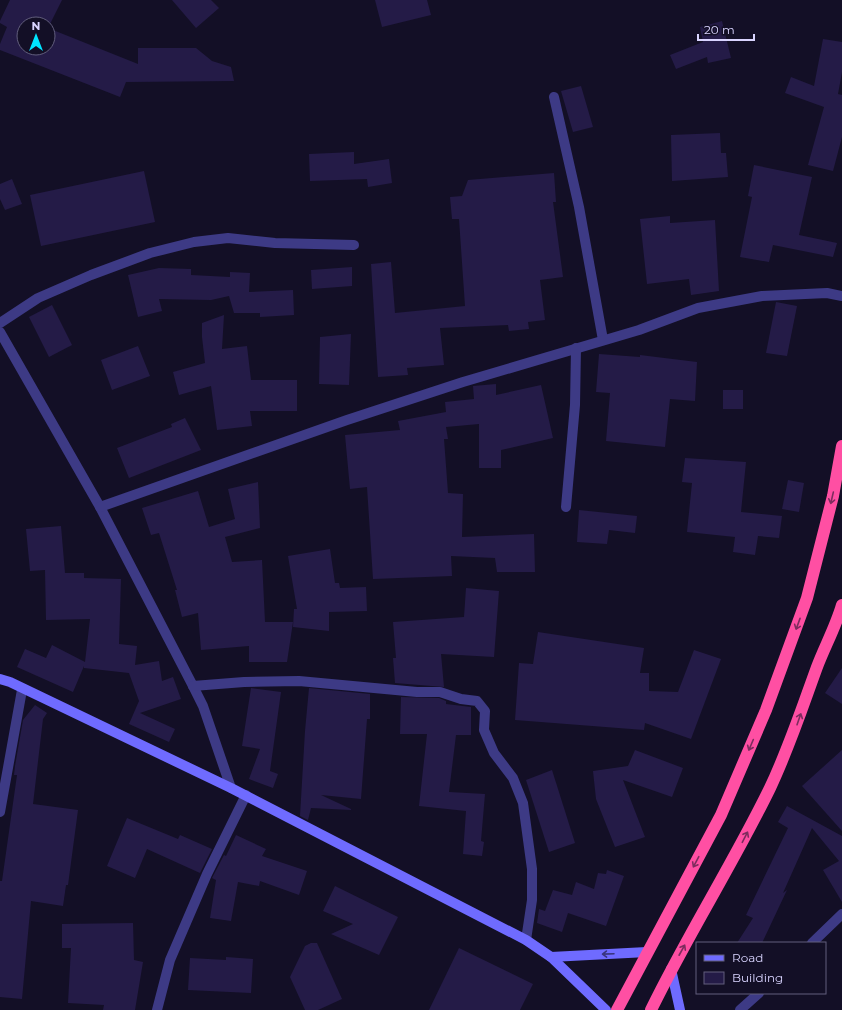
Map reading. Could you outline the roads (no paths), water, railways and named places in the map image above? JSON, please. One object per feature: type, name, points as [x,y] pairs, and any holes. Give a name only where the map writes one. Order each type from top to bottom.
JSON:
[{"type":"highway","points":[[617,1010],[721,815],[766,710],[807,598],[833,496],[842,446]]},
{"type":"highway","points":[[651,1010],[671,969],[740,846],[770,788],[795,732],[818,666],[842,605]]},
{"type":"street","points":[[554,97],[579,207],[603,340]]},
{"type":"street","points":[[0,323],[38,298],[91,275],[150,253],[194,242],[228,238],[275,243],[354,245]]},
{"type":"street","points":[[100,507],[354,418],[464,382],[639,330],[698,308],[762,296],[827,292],[842,296]]},
{"type":"street","points":[[0,332],[100,507],[193,686],[203,706],[231,788]]},
{"type":"street","points":[[566,507],[575,405],[576,348]]},
{"type":"street","points":[[0,679],[246,795],[526,940],[551,957],[606,1010]]},
{"type":"street","points":[[193,686],[244,682],[299,681],[417,692],[440,692],[461,699],[477,701],[485,711],[484,730],[494,753],[514,778],[523,803],[532,869],[532,900],[526,940]]},
{"type":"street","points":[[0,812],[22,690]]},
{"type":"street","points":[[157,1010],[170,960],[207,874],[246,795]]},
{"type":"street","points":[[813,942],[842,914]]},
{"type":"street","points":[[551,957],[647,952]]},
{"type":"street","points":[[671,969],[680,1010]]},
{"type":"street","points":[[740,1010],[758,994]]}]
